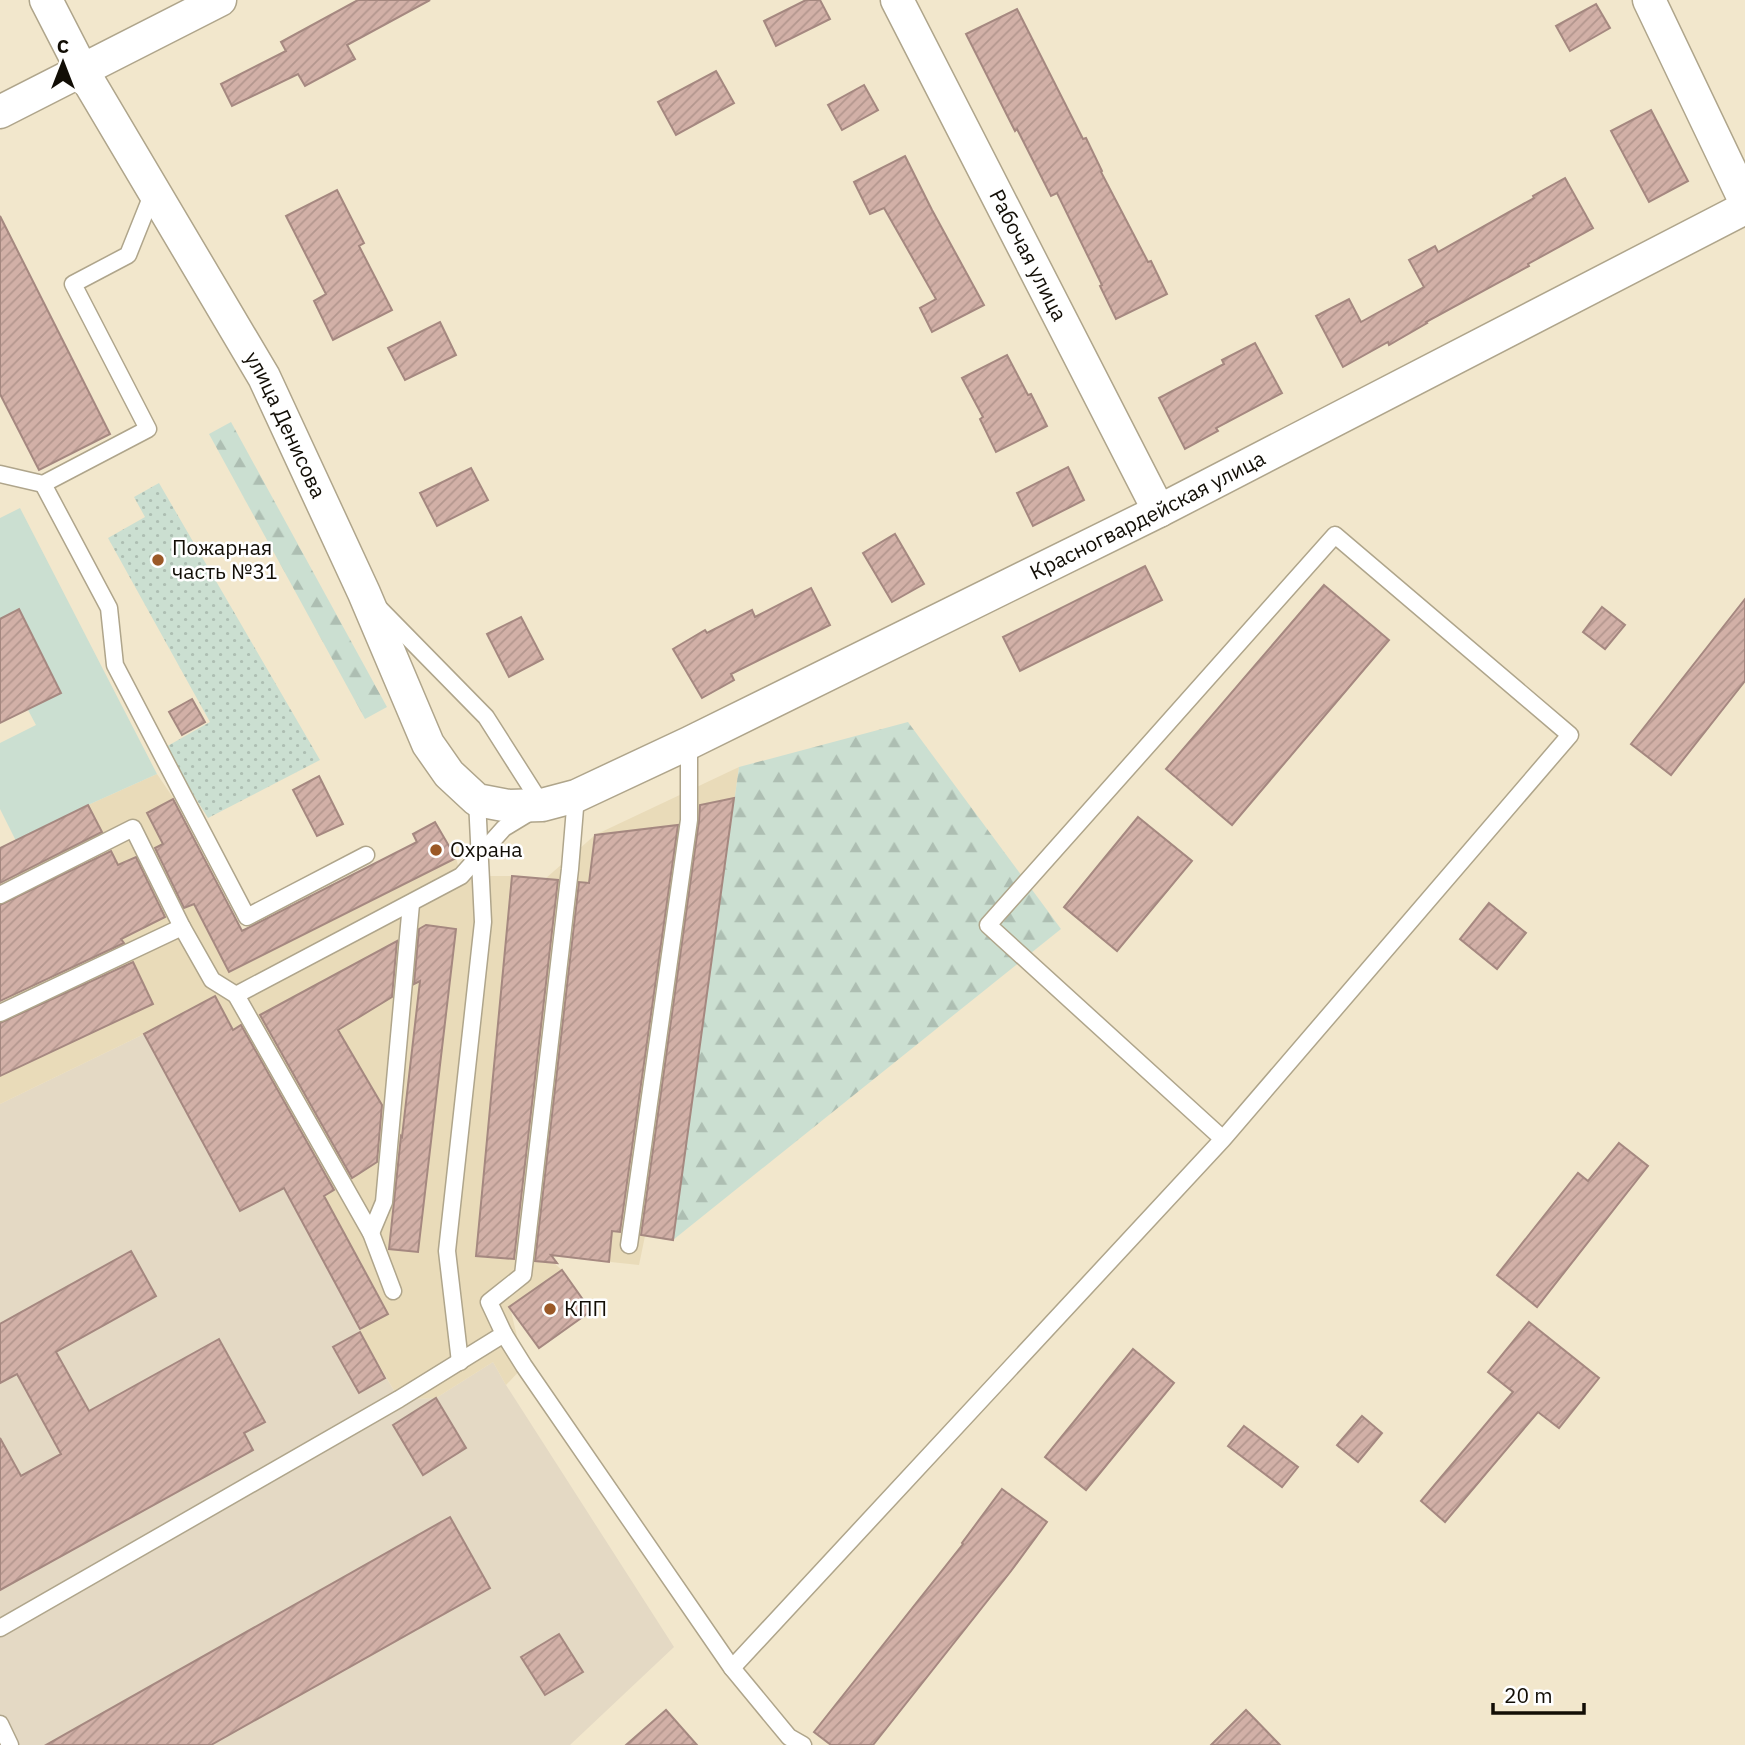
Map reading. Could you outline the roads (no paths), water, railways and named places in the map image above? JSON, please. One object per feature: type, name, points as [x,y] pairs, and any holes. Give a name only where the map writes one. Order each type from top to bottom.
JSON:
[{"type":"street","name":"улица Денисова","points":[[46,0],[82,70],[264,377],[364,593],[428,744],[449,774],[477,800]]},
{"type":"street","points":[[0,112],[220,0]]},
{"type":"street","name":"Рабочая улица","points":[[897,0],[1159,511]]},
{"type":"street","points":[[1649,0],[1745,201]]},
{"type":"street","name":"Красногвардейская улица","points":[[542,805],[576,796],[689,743],[1159,511],[1745,208]]},
{"type":"street","points":[[477,800],[509,806],[542,805]]},
{"type":"lane","points":[[0,474],[43,484],[148,429],[73,284],[128,255],[154,190]]},
{"type":"lane","points":[[43,484],[110,608],[114,665],[247,917],[366,855]]},
{"type":"lane","points":[[732,1668],[1223,1139],[1570,735],[1335,535],[988,925],[1223,1139]]},
{"type":"lane","points":[[236,995],[461,876],[504,828],[542,805],[486,718],[364,593]]},
{"type":"lane","points":[[629,1245],[689,820],[689,743]]},
{"type":"lane","points":[[576,796],[523,1275],[489,1302],[504,1335],[524,1366],[732,1668],[789,1737],[803,1745]]},
{"type":"lane","points":[[460,1362],[447,1251],[483,922],[477,800]]},
{"type":"lane","points":[[0,895],[133,828],[182,927],[212,980],[236,995],[372,1233],[393,1291]]},
{"type":"lane","points":[[372,1233],[384,1202],[411,904]]},
{"type":"lane","points":[[0,1013],[182,927]]},
{"type":"lane","points":[[0,1628],[399,1399],[504,1335]]},
{"type":"lane","points":[[0,1724],[10,1745]]},
{"type":"place","name":"Пожарная часть №31","points":[[158,560]]},
{"type":"place","name":"Охрана","points":[[436,850]]},
{"type":"place","name":"КПП","points":[[550,1309]]}]
